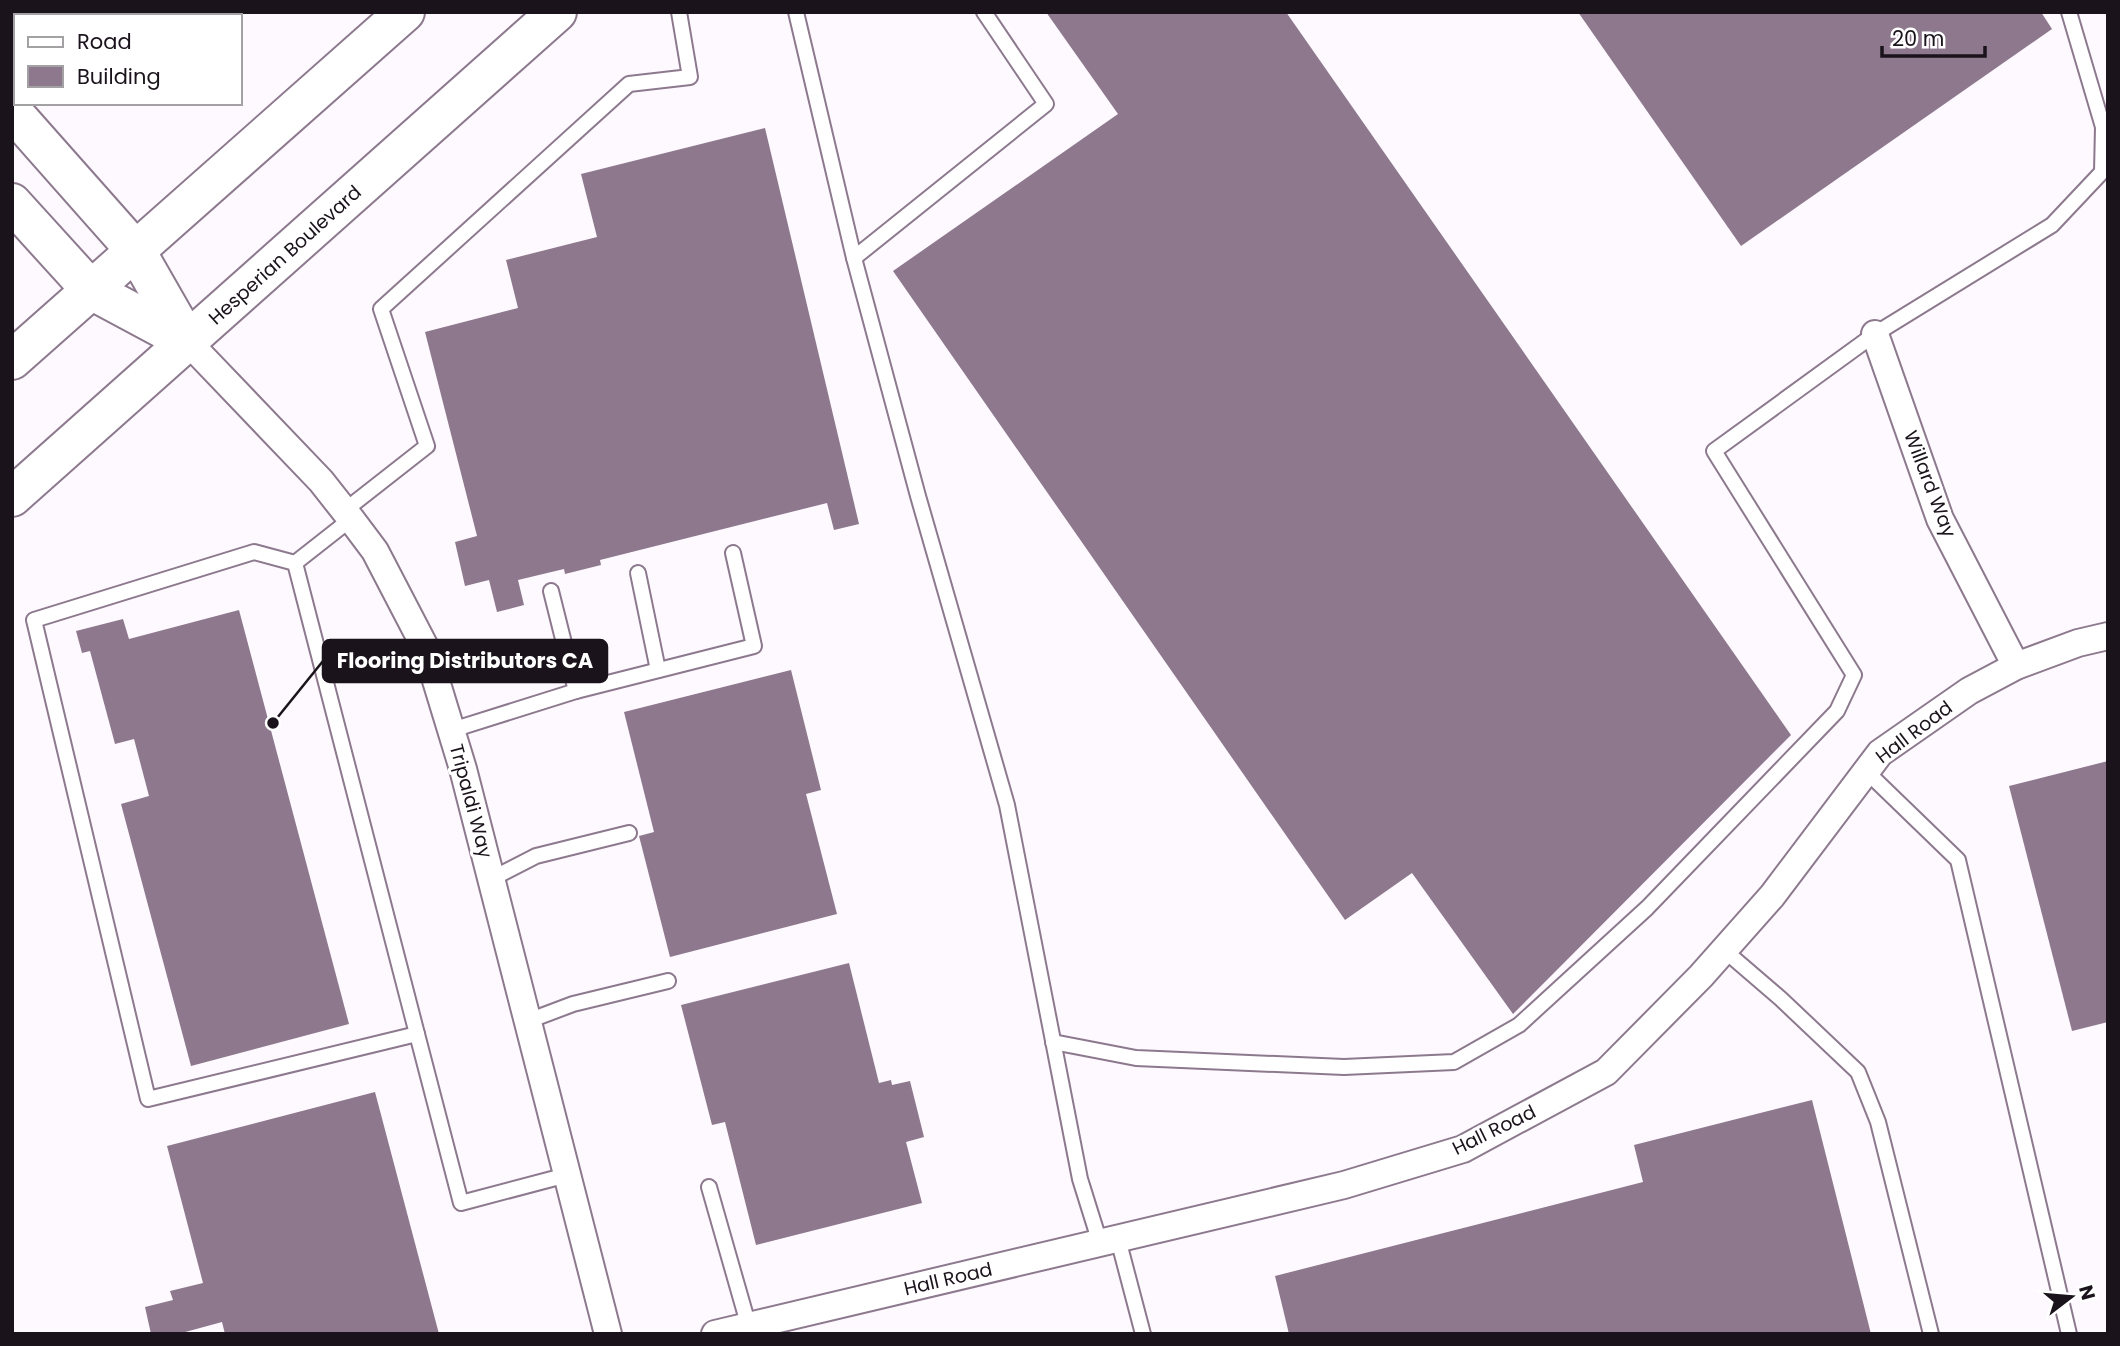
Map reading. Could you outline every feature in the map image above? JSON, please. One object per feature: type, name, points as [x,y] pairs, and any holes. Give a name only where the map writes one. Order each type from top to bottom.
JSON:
[{"type":"main road","points":[[12,360],[405,12]]},
{"type":"main road","name":"Hesperian Boulevard","points":[[12,497],[557,12]]},
{"type":"main road","points":[[12,111],[136,251],[188,342]]},
{"type":"main road","points":[[12,203],[91,290],[188,342]]},
{"type":"street","name":"Willard Way","points":[[1875,334],[1940,519],[2016,666]]},
{"type":"street","name":"Tripaldi Way","points":[[188,342],[321,481],[348,515],[375,551],[427,651],[452,730],[608,1334]]},
{"type":"street","name":"Hall Road","points":[[715,1334],[753,1329],[1344,1185],[1463,1149],[1606,1072],[1701,976],[1772,896],[1880,753],[1969,691],[2016,666],[2078,643],[2108,636]]},
{"type":"lane","points":[[295,563],[427,446],[381,309],[629,83],[690,77],[679,12]]},
{"type":"lane","points":[[796,12],[853,258],[1007,805],[1080,1179],[1109,1241],[1143,1334]]},
{"type":"lane","points":[[853,258],[1046,104],[984,12]]},
{"type":"lane","points":[[1053,1042],[1136,1058],[1344,1068],[1454,1062],[1519,1025],[1647,908],[1837,711],[1854,675],[1714,452],[1875,334],[2052,225],[2102,172],[2103,127],[2069,12]]},
{"type":"lane","points":[[295,563],[254,552],[34,620],[148,1099],[417,1034]]},
{"type":"lane","points":[[452,730],[576,691],[754,646],[733,553]]},
{"type":"lane","points":[[295,563],[461,1203],[567,1175]]},
{"type":"lane","points":[[638,573],[658,670]]},
{"type":"lane","points":[[551,591],[576,691]]},
{"type":"lane","points":[[1866,771],[1958,860],[2069,1334]]},
{"type":"lane","points":[[491,878],[537,856],[629,833]]},
{"type":"lane","points":[[1724,950],[1781,999],[1858,1072],[1878,1122],[1931,1334]]},
{"type":"lane","points":[[528,1021],[573,1004],[668,981]]},
{"type":"lane","points":[[709,1187],[753,1329]]},
{"type":"building","points":[[36,12],[142,12],[140,14]]},
{"type":"building","points":[[1046,12],[1286,12],[1791,735],[1513,1014],[1412,873],[1345,920],[893,271],[1118,114]]},
{"type":"building","points":[[1578,12],[2041,12],[2052,29],[1741,246]]},
{"type":"building","points":[[765,128],[859,524],[834,530],[827,503],[600,560],[601,565],[565,574],[564,569],[518,580],[524,605],[497,612],[489,580],[465,586],[455,542],[477,536],[425,332],[518,308],[506,260],[597,237],[581,174]]},
{"type":"building","points":[[239,610],[349,1024],[191,1066],[121,804],[149,796],[134,739],[115,744],[90,651],[82,653],[76,631],[123,619],[129,639]]},
{"type":"building","points":[[791,670],[821,790],[806,794],[837,914],[670,957],[639,836],[654,832],[624,712]]},
{"type":"building","points":[[2108,761],[2108,1022],[2072,1031],[2009,786]]},
{"type":"building","points":[[849,963],[879,1083],[891,1080],[892,1085],[910,1081],[924,1137],[906,1142],[922,1203],[756,1245],[725,1122],[712,1125],[681,1005]]},
{"type":"building","points":[[375,1092],[439,1334],[225,1334],[222,1322],[178,1334],[151,1334],[145,1307],[173,1300],[170,1291],[203,1283],[167,1146]]},
{"type":"building","points":[[1812,1100],[1871,1334],[1289,1334],[1275,1276],[1643,1182],[1634,1145]]},
{"type":"place","name":"Flooring Distributors CA","points":[[273,723]]}]
